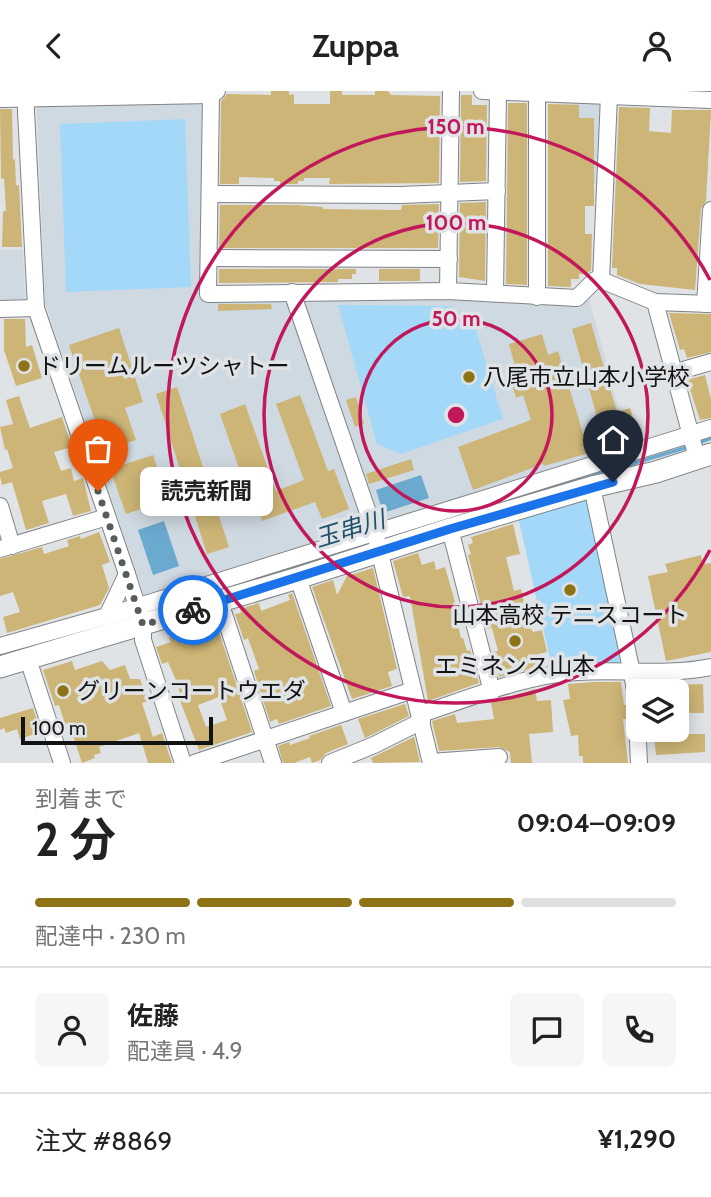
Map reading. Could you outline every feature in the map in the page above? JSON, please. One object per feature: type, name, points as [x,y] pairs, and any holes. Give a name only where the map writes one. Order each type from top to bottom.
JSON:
[{"type":"main road","points":[[0,667],[140,616],[220,602],[298,578],[377,542],[450,529],[592,487],[656,473],[697,448]]},
{"type":"street","points":[[448,291],[451,91]]},
{"type":"street","points":[[482,91],[609,96],[628,94],[711,100]]},
{"type":"street","points":[[495,292],[498,92]]},
{"type":"street","points":[[0,99],[25,95],[214,93],[208,294],[448,291],[577,298],[594,280],[601,280],[655,302],[708,304],[711,211]]},
{"type":"street","points":[[537,93],[537,297]]},
{"type":"street","points":[[25,95],[36,308],[127,574],[140,616],[143,640],[183,763]]},
{"type":"street","points":[[601,280],[609,96]]},
{"type":"street","points":[[210,194],[401,195],[498,191]]},
{"type":"street","points":[[209,258],[449,259]]},
{"type":"street","points":[[292,292],[377,542],[431,763],[499,756]]},
{"type":"street","points":[[655,302],[673,373],[697,448]]},
{"type":"street","points":[[0,309],[36,308]]},
{"type":"street","points":[[673,373],[711,362]]},
{"type":"street","points":[[0,646],[107,616],[140,616],[377,542],[697,448],[711,428]]},
{"type":"street","points":[[592,487],[632,673],[636,697],[639,763]]},
{"type":"street","points":[[0,506],[6,548],[107,517]]},
{"type":"street","points":[[450,529],[492,692]]},
{"type":"street","points":[[107,616],[127,574]]},
{"type":"street","points":[[298,578],[344,713]]},
{"type":"street","points":[[220,602],[273,763]]},
{"type":"street","points":[[27,659],[62,763]]},
{"type":"street","points":[[330,763],[374,745],[421,717],[544,675],[578,671],[691,671],[711,667]]},
{"type":"street","points":[[194,763],[413,690]]},
{"type":"shaded area","points":[[559,99],[599,100],[603,106],[601,184],[558,182]]},
{"type":"shaded area","points":[[205,101],[204,298],[292,297],[368,524],[365,530],[146,601],[45,303],[37,109],[41,104]]},
{"type":"shaded area","points":[[185,119],[191,287],[66,292],[60,124]]},
{"type":"shaded area","points":[[0,250],[23,250],[25,299],[0,301]]},
{"type":"shaded area","name":"八尾市立山本小学校","points":[[299,294],[588,294],[630,451],[377,524]]},
{"type":"shaded area","points":[[338,305],[450,306],[474,323],[503,419],[401,454],[377,444]]},
{"type":"shaded area","points":[[421,475],[429,498],[383,513],[376,490]]},
{"type":"shaded area","name":"山本高校 テニスコート","points":[[587,495],[622,666],[551,663],[518,517]]},
{"type":"shaded area","points":[[164,521],[179,566],[153,575],[138,530]]},
{"type":"building","points":[[271,91],[289,91],[289,95],[294,94],[294,104],[330,104],[330,91],[342,91],[342,95],[375,95],[375,91],[388,91],[391,95],[440,96],[439,183],[329,184],[330,178],[304,178],[304,181],[298,181],[298,184],[280,184],[280,181],[274,181],[274,178],[239,177],[239,184],[220,184],[221,101],[227,94],[271,95]]},
{"type":"building","points":[[461,95],[472,95],[472,105],[487,105],[486,181],[460,182]]},
{"type":"building","points":[[508,103],[527,103],[527,285],[506,284]]},
{"type":"building","points":[[548,104],[579,105],[579,118],[594,118],[594,206],[585,206],[585,234],[592,234],[591,270],[586,274],[579,274],[579,279],[571,279],[571,287],[548,286]]},
{"type":"building","points":[[619,107],[650,108],[649,131],[671,133],[672,110],[711,110],[706,201],[701,209],[695,290],[640,284],[617,275],[617,268],[612,268]]},
{"type":"building","points":[[0,109],[12,109],[13,160],[15,159],[16,185],[19,185],[22,247],[2,247],[3,211],[6,211],[4,178],[1,179]]},
{"type":"building","points":[[486,202],[485,281],[459,277],[460,203]]},
{"type":"building","points":[[439,204],[438,248],[219,248],[220,205],[297,205],[323,209],[401,210],[402,205]]},
{"type":"building","points":[[219,269],[356,269],[356,274],[352,274],[352,279],[338,279],[338,282],[219,283]]},
{"type":"building","points":[[379,269],[420,269],[420,281],[379,281]]},
{"type":"building","points":[[218,304],[271,304],[272,309],[218,311]]},
{"type":"building","points":[[669,313],[711,314],[711,352],[687,358],[684,349],[680,350]]},
{"type":"building","points":[[4,319],[25,319],[26,347],[32,345],[42,378],[16,386],[4,350]]},
{"type":"building","points":[[591,323],[617,412],[630,408],[637,431],[604,441],[572,329]]},
{"type":"building","points":[[119,328],[143,402],[125,408],[136,440],[105,450],[69,345]]},
{"type":"building","points":[[542,334],[548,355],[558,351],[589,453],[544,466],[543,464],[473,490],[458,447],[531,420],[523,395],[516,398],[507,365],[514,363],[509,344]]},
{"type":"building","points":[[705,375],[711,399],[711,418],[700,420],[687,380]]},
{"type":"building","points":[[177,387],[229,547],[207,554],[156,394]]},
{"type":"building","points":[[300,395],[328,471],[334,469],[349,509],[322,519],[315,502],[262,521],[253,496],[249,497],[220,414],[245,404],[276,491],[304,480],[276,404]]},
{"type":"building","points":[[19,396],[30,428],[62,417],[72,447],[54,452],[61,471],[71,468],[74,481],[83,478],[91,511],[73,516],[66,494],[42,501],[49,523],[26,530],[12,482],[2,485],[0,476],[0,472],[13,468],[7,449],[5,450],[0,427],[13,424],[6,400]]},
{"type":"building","points":[[356,397],[364,424],[355,427],[346,400]]},
{"type":"building","points":[[153,455],[169,500],[126,514],[110,469]]},
{"type":"building","points":[[411,459],[414,470],[369,484],[366,474]]},
{"type":"building","points":[[513,524],[520,554],[506,557],[514,591],[521,589],[530,627],[533,632],[542,630],[547,652],[539,654],[543,666],[499,677],[493,652],[498,651],[492,628],[487,629],[468,555],[471,554],[468,545],[473,543],[471,537]]},
{"type":"building","points":[[99,532],[110,562],[102,565],[109,588],[100,605],[7,633],[3,617],[20,612],[13,592],[0,596],[0,559],[42,547],[44,554],[69,546],[67,540],[80,536],[81,539]]},
{"type":"building","points":[[418,553],[422,565],[434,561],[436,570],[445,567],[461,638],[467,651],[470,650],[479,683],[428,701],[410,596],[403,597],[393,561]]},
{"type":"building","points":[[701,555],[703,564],[711,563],[711,652],[666,661],[648,576],[668,572],[665,564]]},
{"type":"building","points":[[373,568],[397,669],[388,672],[392,686],[352,699],[312,587],[333,580],[337,595],[347,576]]},
{"type":"building","points":[[292,593],[331,706],[279,724],[277,719],[270,722],[254,671],[259,669],[248,638],[244,640],[235,614],[241,613],[240,609],[259,603],[261,611],[290,600],[288,595]]},
{"type":"building","points":[[214,617],[252,732],[199,750],[179,698],[181,697],[175,678],[168,662],[162,664],[156,647],[171,642],[169,638],[174,629]],"holes":[[[219,697],[227,720],[206,727],[198,705]]]},
{"type":"building","points":[[72,661],[75,670],[102,661],[110,670],[125,665],[130,679],[140,679],[148,701],[142,703],[153,737],[162,733],[172,763],[148,763],[139,733],[99,747],[101,753],[82,763],[69,723],[65,724],[59,705],[55,706],[43,670]]},
{"type":"building","points":[[621,682],[626,705],[626,719],[623,719],[628,763],[583,763],[583,756],[579,756],[578,735],[571,736],[563,700],[570,699],[568,684]]},
{"type":"building","points":[[703,684],[704,713],[689,713],[689,685]]},
{"type":"building","points":[[535,689],[537,701],[551,700],[553,732],[529,734],[532,763],[511,763],[510,752],[499,747],[439,751],[432,721],[455,714],[457,723],[494,719],[491,702]]},
{"type":"building","points":[[405,704],[409,716],[365,738],[358,719]]},
{"type":"building","points":[[33,708],[41,732],[20,739],[17,729],[6,733],[4,728],[0,730],[0,718]]},
{"type":"building","points":[[341,725],[348,744],[326,753],[320,760],[312,763],[310,757],[294,763],[283,763],[278,746],[289,742],[290,745]]},
{"type":"building","points":[[689,734],[705,734],[705,752],[656,755],[654,742],[689,742]]},
{"type":"building","points":[[414,737],[420,762],[373,763],[371,758]]},
{"type":"waterway","name":"玉串川","points":[[699,443],[711,438]]},
{"type":"waterway","name":"玉串川","points":[[448,519],[688,447]]},
{"type":"waterway","name":"玉串川","points":[[197,596],[320,560]]},
{"type":"waterway","name":"玉串川","points":[[36,644],[96,627]]},
{"type":"way so far","points":[[98,491],[143,625],[193,610]]},
{"type":"place","name":"ドリームルーツシャトー","points":[[24,366]]},
{"type":"place","name":"八尾市立山本小学校","points":[[469,377]]},
{"type":"place","name":"読売新聞","points":[[98,491]]},
{"type":"place","name":"山本高校 テニスコート","points":[[570,590]]},
{"type":"place","name":"エミネンス山本","points":[[515,641]]},
{"type":"place","name":"グリーンコートウエダ","points":[[63,691]]},
{"type":"route","points":[[193,610],[450,529],[613,482]]}]
